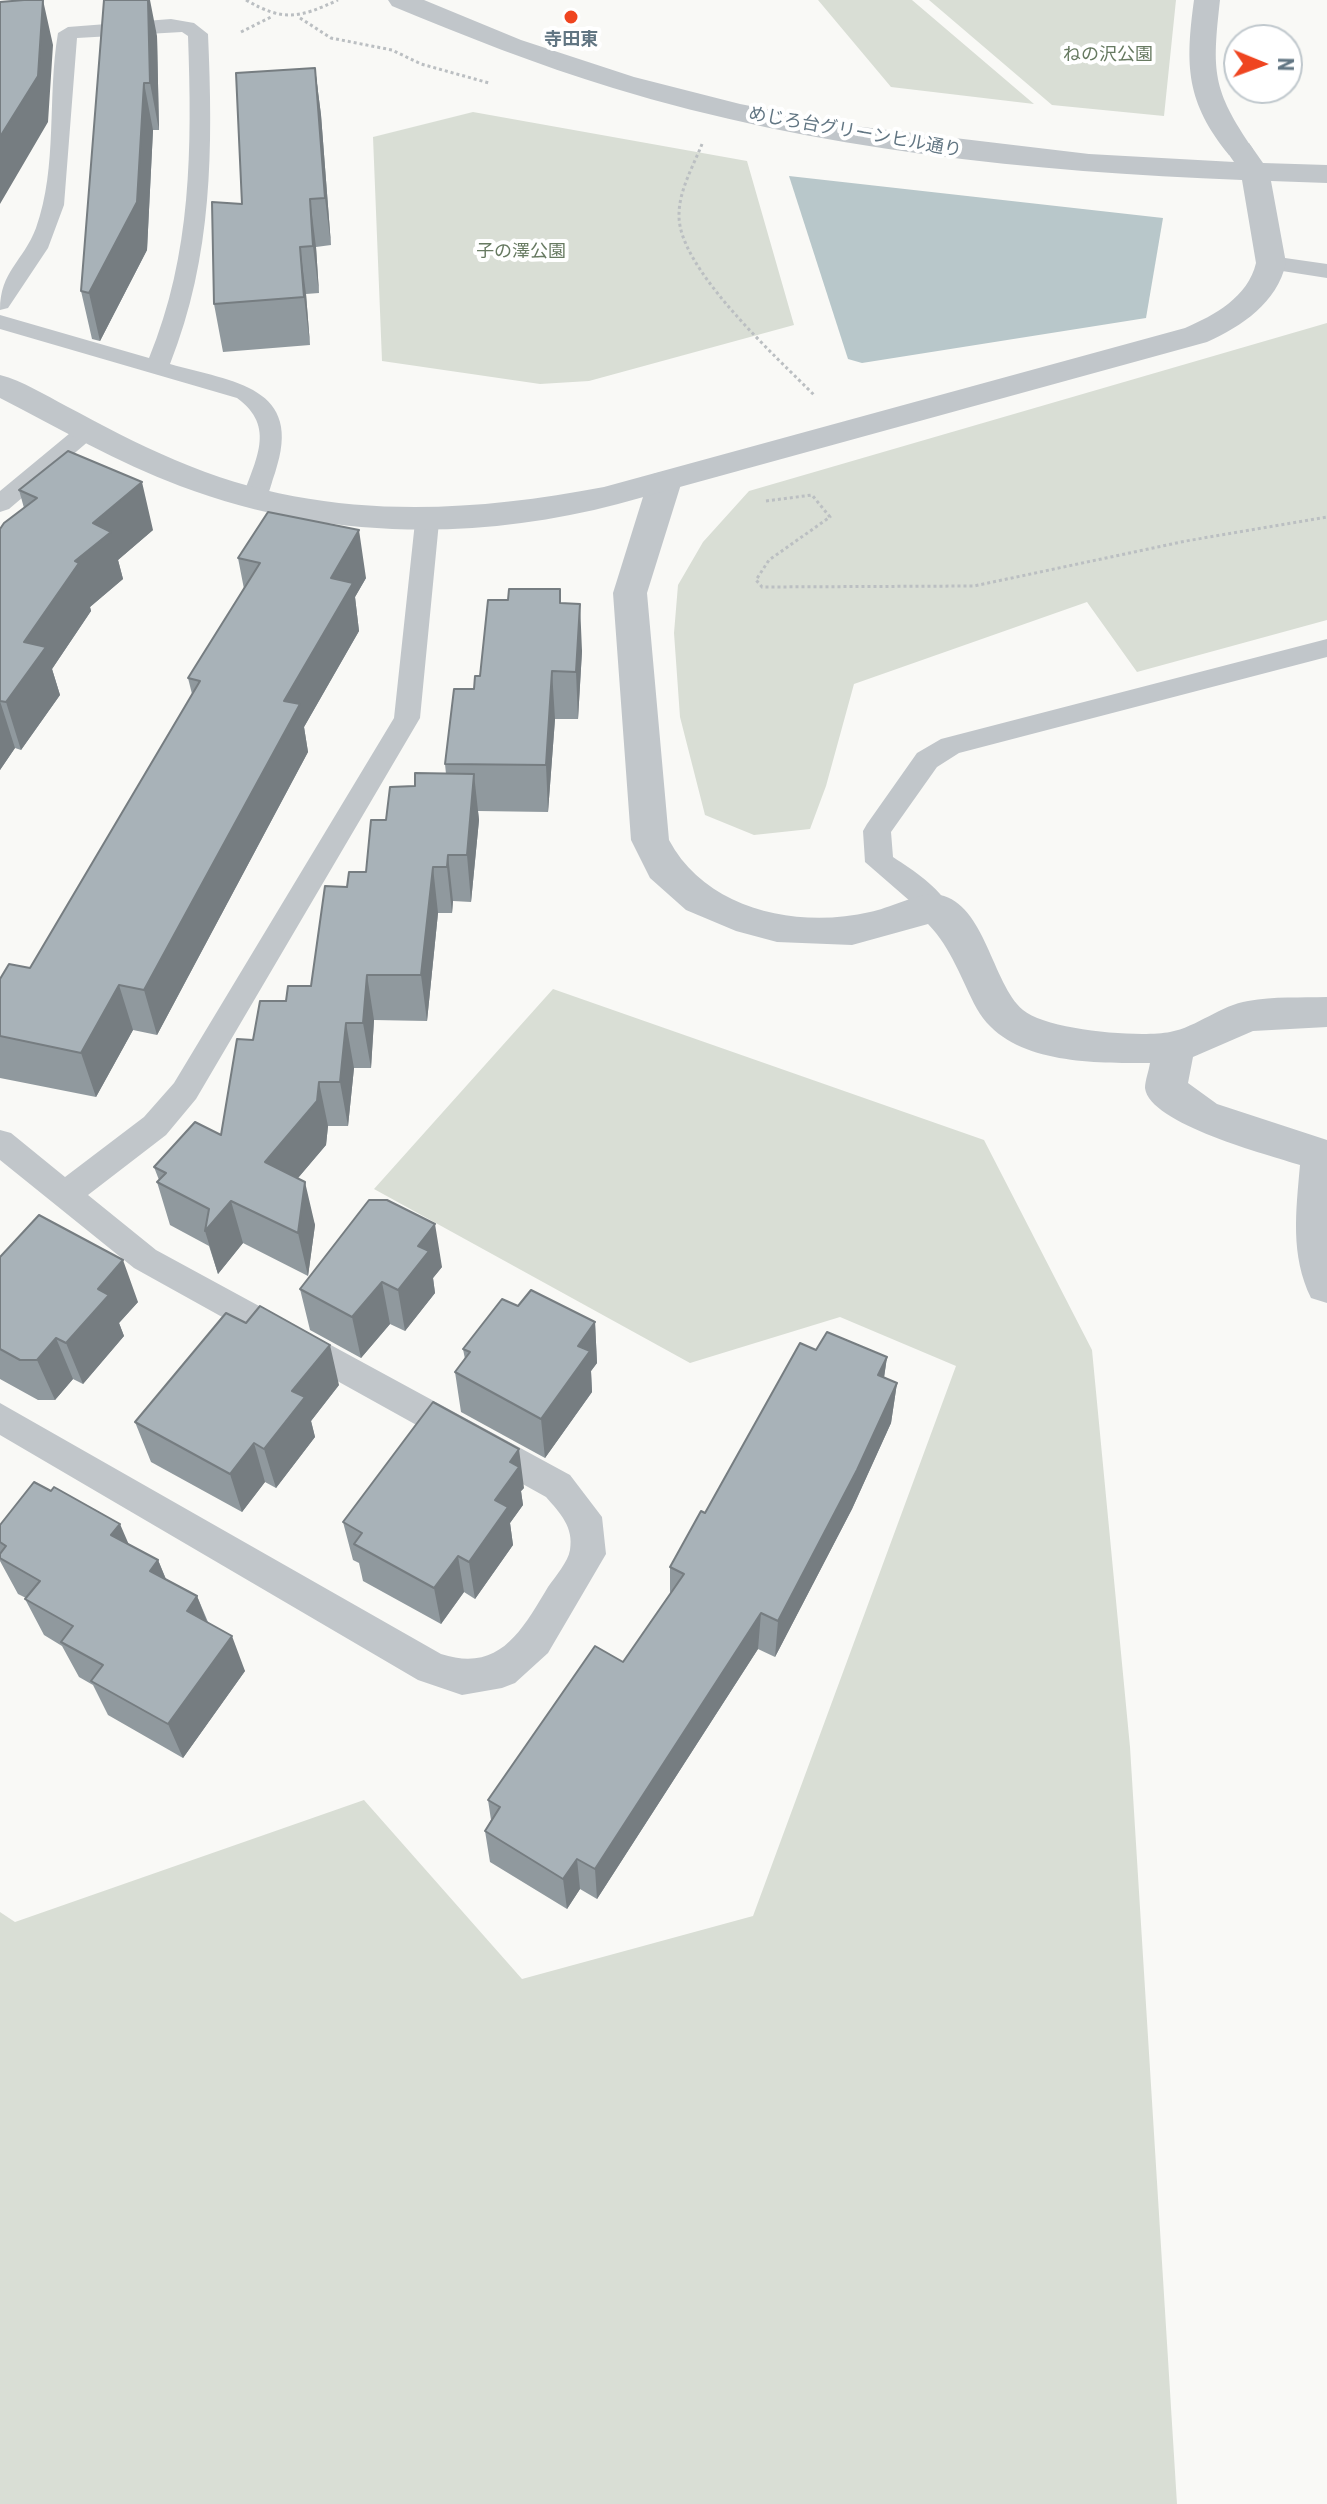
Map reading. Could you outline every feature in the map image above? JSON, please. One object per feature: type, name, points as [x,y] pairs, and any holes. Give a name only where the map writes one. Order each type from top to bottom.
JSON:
[{"type":"street","name":"めじろ台グリーンヒル通り","points":[[401,0],[478,34],[590,74],[770,120],[1001,157],[1247,161],[1327,151]]},
{"type":"street","name":"めじろ台グリーンヒル通り","points":[[462,0],[541,32],[637,63],[811,105],[905,121],[1144,147],[1327,174]]},
{"type":"street","points":[[0,385],[189,478],[254,499],[355,517],[427,522],[554,508],[665,481],[1196,335],[1224,323],[1249,302],[1262,289],[1271,263],[1247,161],[1220,129],[1204,87],[1200,59],[1207,0]]},
{"type":"street","points":[[665,481],[630,593],[650,840],[665,869],[682,887],[716,906],[786,931],[853,930],[936,908],[963,938],[989,990],[1010,1021],[1043,1037],[1113,1047],[1174,1048],[1248,1016],[1327,1012]]},
{"type":"street","points":[[1174,1048],[1166,1089],[1202,1116],[1325,1156],[1316,1235],[1327,1285]]},
{"type":"lane","points":[[0,303],[46,230],[61,157],[62,61],[68,33],[171,25],[187,27],[198,34],[200,216],[178,322],[156,369]]},
{"type":"lane","points":[[1271,263],[1327,271]]},
{"type":"lane","points":[[0,322],[245,393],[264,403],[273,418],[272,437],[254,499]]},
{"type":"lane","points":[[0,504],[89,429]]},
{"type":"lane","points":[[63,1196],[155,1126],[185,1091],[407,718],[427,522]]},
{"type":"lane","points":[[936,908],[909,881],[879,862],[877,831],[927,760],[950,746],[1327,648]]},
{"type":"lane","points":[[0,1142],[63,1196],[145,1259],[558,1486],[585,1517],[588,1554],[535,1641],[502,1671],[462,1678],[431,1668],[0,1418]]},
{"type":"path","points":[[246,0],[272,16],[300,18],[331,38],[392,50]]},
{"type":"path","points":[[300,18],[338,0]]},
{"type":"path","points":[[705,138],[681,199],[678,219],[690,256],[823,405]]},
{"type":"path","points":[[754,502],[812,495],[830,517],[769,560],[756,580],[762,587],[974,586],[1186,541],[1327,517]]},
{"type":"green space","points":[[818,0],[912,0],[1034,104],[891,87]]},
{"type":"green space","name":"ねの沢公園","points":[[929,0],[1176,0],[1164,116],[1052,105]]},
{"type":"green space","name":"子の澤公園","points":[[473,112],[747,161],[794,325],[589,381],[540,384],[382,361],[373,137]]},
{"type":"green space","points":[[1327,323],[1327,620],[1137,672],[1087,602],[854,684],[826,786],[810,829],[754,835],[705,815],[680,717],[674,633],[678,585],[703,542],[749,491]]},
{"type":"green space","points":[[553,989],[984,1140],[1092,1350],[1130,1747],[1177,2504],[0,2504],[0,1912],[15,1922],[364,1800],[522,1979],[753,1916],[956,1366],[840,1317],[690,1363],[374,1189]]},
{"type":"shaded area","points":[[789,176],[1163,218],[1146,318],[862,363],[848,359]]},
{"type":"building","points":[[43,0],[38,76],[0,137],[0,2]]},
{"type":"building","points":[[104,0],[148,0],[150,83],[144,83],[137,202],[89,293],[81,291]]},
{"type":"building","points":[[315,68],[325,198],[310,199],[313,246],[300,247],[304,297],[214,304],[212,202],[242,204],[236,73]]},
{"type":"building","points":[[68,451],[142,482],[93,523],[111,532],[75,561],[79,563],[24,642],[46,647],[6,702],[0,701],[0,529],[37,498],[19,490]]},
{"type":"building","points":[[268,512],[359,530],[331,578],[353,583],[284,701],[300,704],[144,990],[119,985],[81,1053],[0,1036],[0,979],[9,964],[30,968],[200,681],[188,678],[260,563],[238,558]]},
{"type":"building","points":[[509,589],[560,589],[560,603],[580,604],[576,672],[552,671],[546,765],[445,764],[454,689],[474,689],[475,676],[480,676],[488,600],[508,600]]},
{"type":"building","points":[[415,773],[474,774],[467,855],[448,855],[447,867],[433,867],[421,975],[367,975],[363,1023],[346,1023],[340,1082],[319,1082],[317,1101],[265,1162],[305,1182],[298,1233],[231,1201],[205,1231],[209,1209],[157,1182],[166,1173],[154,1167],[195,1122],[221,1135],[237,1039],[253,1040],[260,1001],[286,1001],[288,986],[311,986],[325,886],[347,887],[349,872],[366,872],[371,820],[386,820],[390,787],[415,786]]},
{"type":"building","points":[[369,1200],[387,1200],[435,1224],[418,1246],[429,1251],[398,1290],[382,1282],[352,1317],[300,1289]]},
{"type":"building","points":[[39,1215],[123,1260],[98,1289],[109,1295],[66,1343],[56,1338],[37,1360],[20,1360],[0,1349],[0,1257]]},
{"type":"building","points":[[531,1290],[595,1322],[578,1346],[590,1351],[541,1419],[455,1372],[470,1352],[463,1349],[502,1299],[518,1306]]},
{"type":"building","points":[[260,1306],[330,1345],[292,1391],[305,1397],[264,1449],[254,1443],[230,1474],[135,1422],[226,1313],[246,1323]]},
{"type":"building","points":[[827,1332],[887,1357],[878,1375],[897,1383],[857,1470],[778,1621],[761,1613],[595,1869],[577,1859],[563,1879],[485,1831],[500,1807],[488,1800],[595,1646],[623,1662],[684,1574],[670,1567],[701,1511],[705,1513],[800,1343],[816,1350]]},
{"type":"building","points":[[433,1402],[519,1449],[510,1462],[519,1467],[495,1500],[508,1507],[469,1562],[458,1556],[434,1588],[354,1544],[362,1533],[343,1522]]},
{"type":"building","points":[[34,1482],[51,1491],[54,1487],[120,1524],[111,1535],[158,1560],[150,1571],[197,1596],[187,1611],[232,1636],[168,1724],[91,1681],[103,1665],[61,1642],[73,1626],[25,1599],[40,1581],[0,1558],[6,1546],[0,1542],[0,1525]]},
{"type":"place","name":"寺田東","points":[[571,17]]}]
